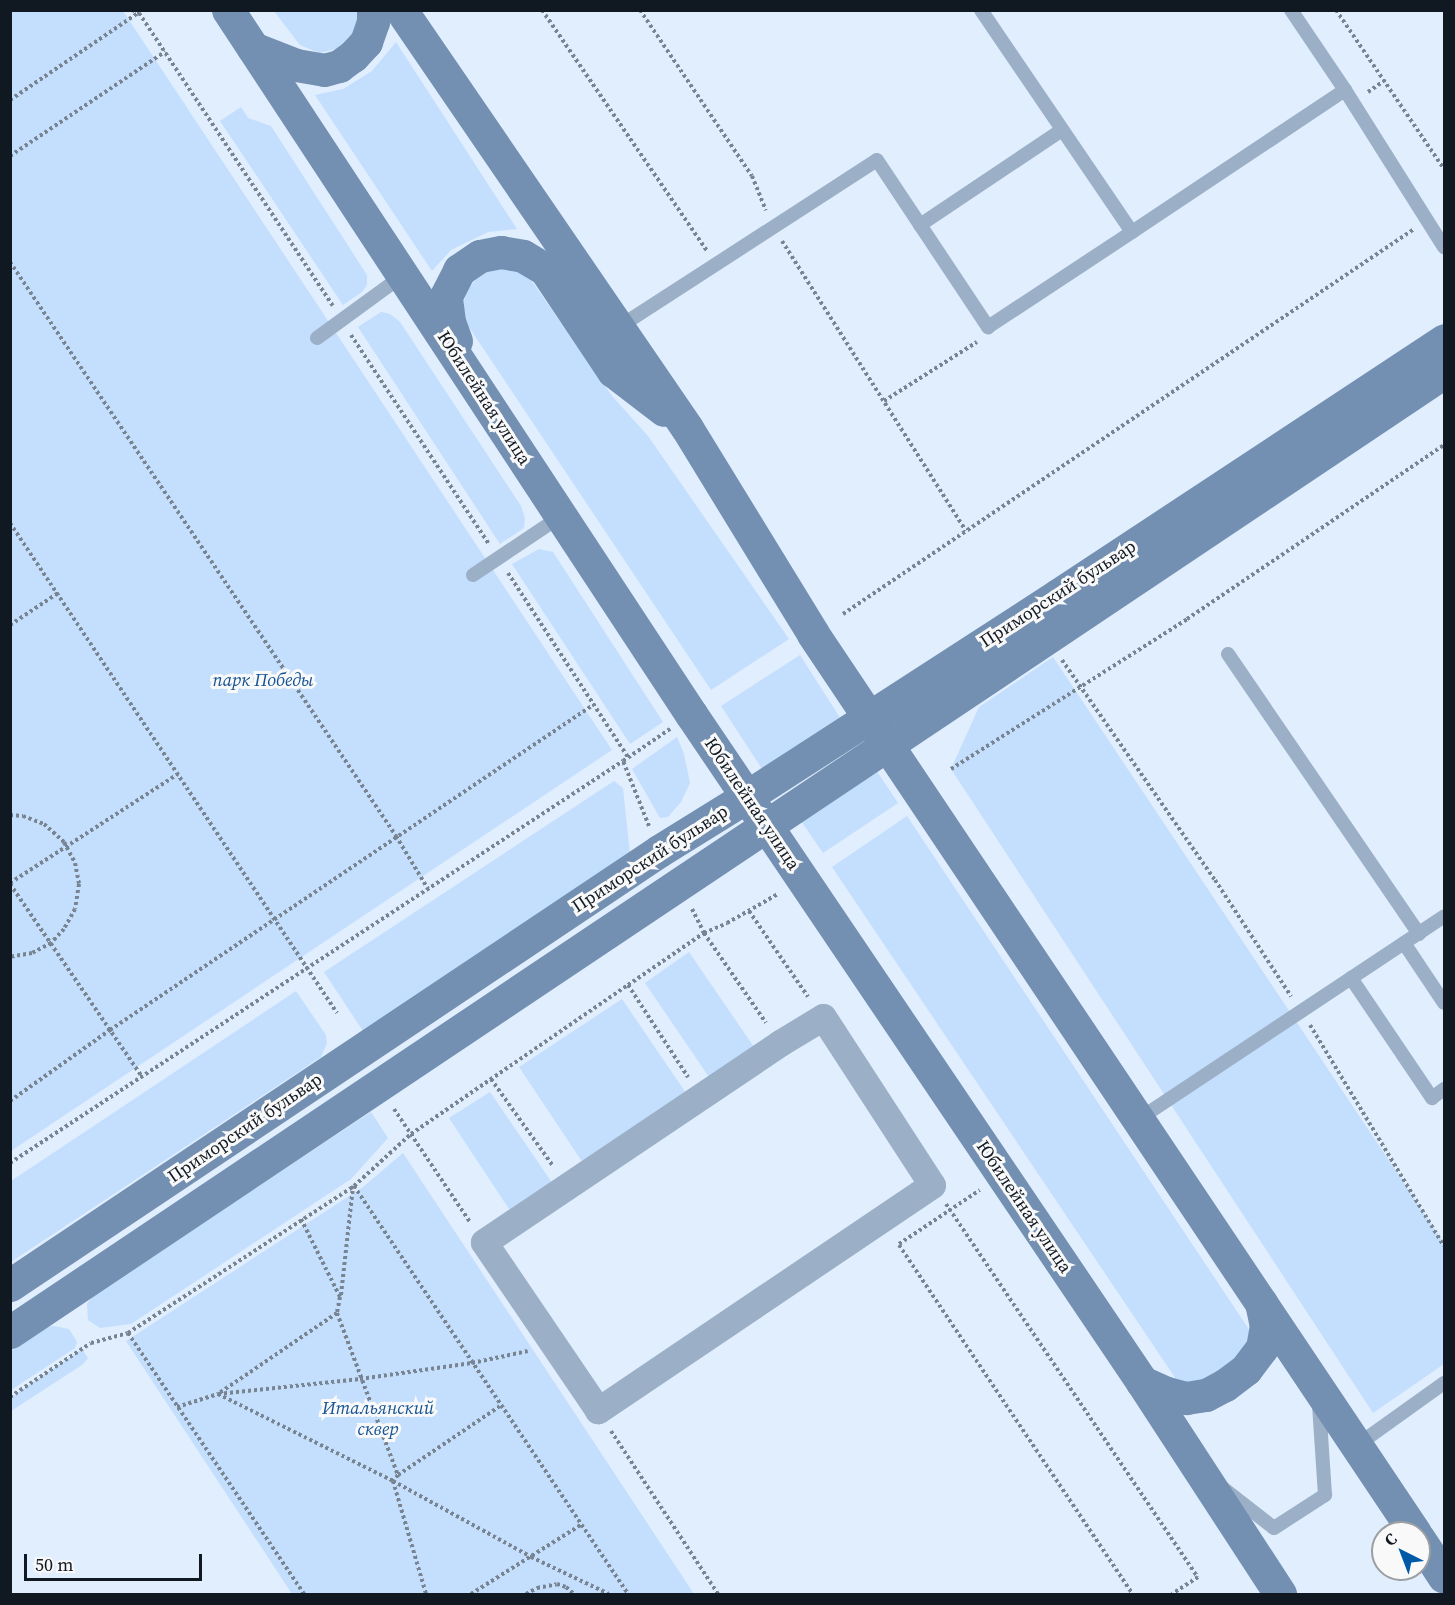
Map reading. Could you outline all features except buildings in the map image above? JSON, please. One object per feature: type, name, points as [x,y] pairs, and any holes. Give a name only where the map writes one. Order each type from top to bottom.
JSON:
[{"type":"main road","name":"Юбилейная улица","points":[[228,10],[746,797],[1142,1382],[1280,1594]]},
{"type":"main road","points":[[254,48],[296,65],[324,69],[339,66],[353,56],[366,42],[374,22],[373,10]]},
{"type":"main road","points":[[401,10],[620,327],[687,428],[813,634],[1407,1521]]},
{"type":"main road","points":[[466,371],[449,322],[446,296],[459,270],[480,256],[501,252],[523,256],[545,269],[613,371],[687,428]]},
{"type":"main road","name":"Приморский бульвар","points":[[10,1285],[659,851],[869,717],[1444,340]]},
{"type":"main road","points":[[10,1332],[1444,372]]},
{"type":"main road","points":[[1142,1382],[1167,1394],[1186,1398],[1206,1395],[1226,1385],[1246,1369],[1262,1348],[1266,1326],[1261,1300]]},
{"type":"main road","points":[[1431,1557],[1444,1577]]},
{"type":"street","points":[[823,1017],[932,1185],[598,1410],[484,1242],[780,1043],[823,1017]]},
{"type":"lane","points":[[981,10],[1132,232]]},
{"type":"lane","points":[[1292,10],[1346,90],[1444,247]]},
{"type":"lane","points":[[620,327],[877,160],[988,327],[1346,90]]},
{"type":"lane","points":[[920,225],[1062,130]]},
{"type":"lane","points":[[317,338],[404,275]]},
{"type":"lane","points":[[473,575],[561,516]]},
{"type":"lane","points":[[1228,654],[1419,934]]},
{"type":"lane","points":[[1138,1119],[1444,916]]},
{"type":"lane","points":[[1404,943],[1444,1003]]},
{"type":"lane","points":[[1351,978],[1432,1098],[1444,1089]]},
{"type":"lane","points":[[1356,1446],[1444,1383]]},
{"type":"lane","points":[[1199,1469],[1274,1527],[1325,1495],[1318,1390]]},
{"type":"path","points":[[542,10],[716,264]]},
{"type":"path","points":[[640,10],[752,176],[773,227],[966,531]]},
{"type":"path","points":[[1336,10],[1444,169]]},
{"type":"path","points":[[132,11],[139,13],[165,52],[628,757]]},
{"type":"path","points":[[10,100],[139,13]]},
{"type":"path","points":[[10,156],[165,52]]},
{"type":"path","points":[[843,614],[1427,220]]},
{"type":"path","points":[[10,262],[396,836],[428,889]]},
{"type":"path","points":[[951,769],[1080,688],[1444,445]]},
{"type":"path","points":[[10,523],[337,1013]]},
{"type":"path","points":[[10,625],[58,593]]},
{"type":"path","points":[[1055,650],[1215,880],[1301,1012],[1444,1245]]},
{"type":"path","points":[[10,1101],[110,1030],[593,705]]},
{"type":"path","points":[[10,1163],[308,969],[670,728]]},
{"type":"path","points":[[623,761],[650,828]]},
{"type":"path","points":[[142,1077],[10,884],[178,774]]},
{"type":"path","points":[[10,815],[23,816],[44,824],[67,846],[75,863],[79,884],[75,909],[64,929],[51,943],[32,953],[10,957]]},
{"type":"path","points":[[10,1396],[92,1342],[128,1333],[354,1186],[411,1134],[490,1079],[704,933],[783,891]]},
{"type":"path","points":[[688,903],[704,933],[780,1043]]},
{"type":"path","points":[[749,911],[823,1017]]},
{"type":"path","points":[[628,985],[702,1097]]},
{"type":"path","points":[[490,1079],[568,1187]]},
{"type":"path","points":[[411,1134],[484,1242]]},
{"type":"path","points":[[932,1185],[1198,1577],[1172,1594]]},
{"type":"path","points":[[354,1186],[337,1313],[398,1475]]},
{"type":"path","points":[[354,1186],[628,1594]]},
{"type":"path","points":[[301,1219],[340,1297]]},
{"type":"path","points":[[899,1245],[1133,1594]]},
{"type":"path","points":[[218,1395],[337,1313]]},
{"type":"path","points":[[128,1333],[303,1594]]},
{"type":"path","points":[[177,1407],[218,1395],[360,1379],[472,1363],[554,1346]]},
{"type":"path","points":[[218,1395],[393,1481],[531,1557],[609,1594]]},
{"type":"path","points":[[393,1481],[398,1475],[500,1406]]},
{"type":"path","points":[[598,1410],[718,1594]]},
{"type":"path","points":[[393,1481],[426,1594]]},
{"type":"path","points":[[471,1594],[582,1524]]},
{"type":"path","points":[[566,1587],[572,1578]]},
{"type":"path","points":[[526,1594],[537,1588],[557,1584],[566,1587],[574,1594]]},
{"type":"green space","name":"парк Победы","points":[[11,11],[123,11],[612,750],[11,1151]]},
{"type":"green space","points":[[274,11],[361,11],[361,26],[340,48],[319,53],[300,45]]},
{"type":"green space","points":[[396,42],[517,229],[488,232],[451,250],[432,271],[315,95],[343,89],[372,71]]},
{"type":"green space","points":[[241,107],[248,118],[271,126],[367,275],[367,285],[362,292],[343,305],[220,121]]},
{"type":"green space","points":[[503,267],[517,269],[529,277],[612,396],[648,436],[789,639],[711,690],[465,321],[463,307],[466,292],[476,279],[488,271]]},
{"type":"green space","points":[[381,312],[390,314],[400,322],[521,506],[525,518],[524,528],[500,544],[358,327]]},
{"type":"green space","points":[[539,549],[553,552],[663,722],[630,744],[512,564]]},
{"type":"green space","points":[[800,655],[844,724],[766,775],[721,706]]},
{"type":"green space","points":[[1053,657],[1444,1243],[1444,1364],[1373,1413],[951,769],[979,707]]},
{"type":"green space","points":[[677,737],[684,754],[690,783],[681,802],[668,817],[660,818],[632,769]]},
{"type":"green space","points":[[874,767],[898,803],[823,853],[799,818]]},
{"type":"green space","points":[[614,781],[623,788],[630,854],[363,1031],[324,972]]},
{"type":"green space","points":[[907,816],[1250,1331],[1248,1343],[1228,1366],[1196,1383],[1180,1385],[832,867]]},
{"type":"green space","points":[[689,952],[756,1050],[711,1080],[645,983]]},
{"type":"green space","points":[[296,991],[326,1035],[327,1043],[321,1057],[11,1262],[11,1181]]},
{"type":"green space","points":[[622,999],[688,1096],[585,1166],[519,1067]]},
{"type":"green space","points":[[490,1092],[555,1187],[513,1215],[449,1118]]},
{"type":"green space","points":[[371,1112],[388,1138],[351,1179],[131,1324],[100,1328],[88,1320],[87,1304],[94,1294]]},
{"type":"green space","name":"Итальянский сквер","points":[[403,1153],[694,1594],[292,1594],[126,1341],[363,1187]]},
{"type":"green space","points":[[53,1326],[69,1329],[77,1342],[75,1348],[11,1390],[11,1351],[44,1328]]},
{"type":"green space","points":[[82,1349],[88,1358],[82,1365],[11,1411],[11,1397]]}]
